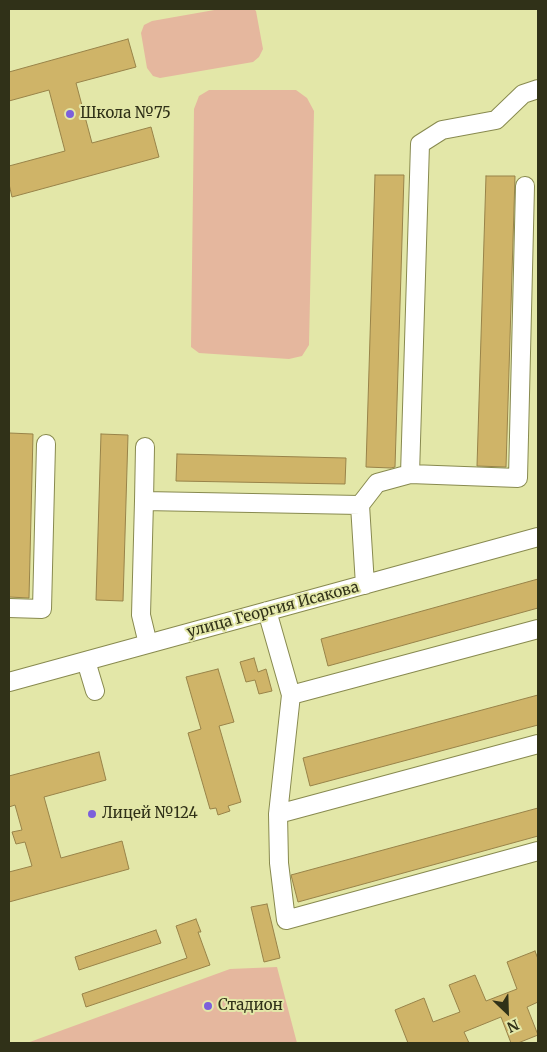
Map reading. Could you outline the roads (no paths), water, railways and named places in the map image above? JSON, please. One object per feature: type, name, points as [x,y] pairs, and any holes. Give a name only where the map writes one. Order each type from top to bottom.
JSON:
[{"type":"street","points":[[410,474],[420,144],[442,130],[496,120],[522,94],[538,90]]},
{"type":"street","points":[[365,585],[360,505],[376,483],[410,474],[518,478],[525,186]]},
{"type":"street","points":[[9,608],[42,608],[46,444]]},
{"type":"street","points":[[145,447],[141,615],[148,644]]},
{"type":"street","points":[[144,501],[360,505]]},
{"type":"street","name":"улица Георгия Исакова","points":[[9,682],[538,537]]},
{"type":"street","points":[[267,611],[292,695],[278,814],[279,863],[286,920],[538,851]]},
{"type":"street","points":[[292,695],[538,628]]},
{"type":"street","points":[[86,661],[94,691]]},
{"type":"street","points":[[278,814],[538,744]]},
{"type":"place","name":"Школа №75","points":[[70,114]]},
{"type":"place","name":"Лицей №124","points":[[92,814]]},
{"type":"place","name":"Стадион","points":[[208,1006]]}]
